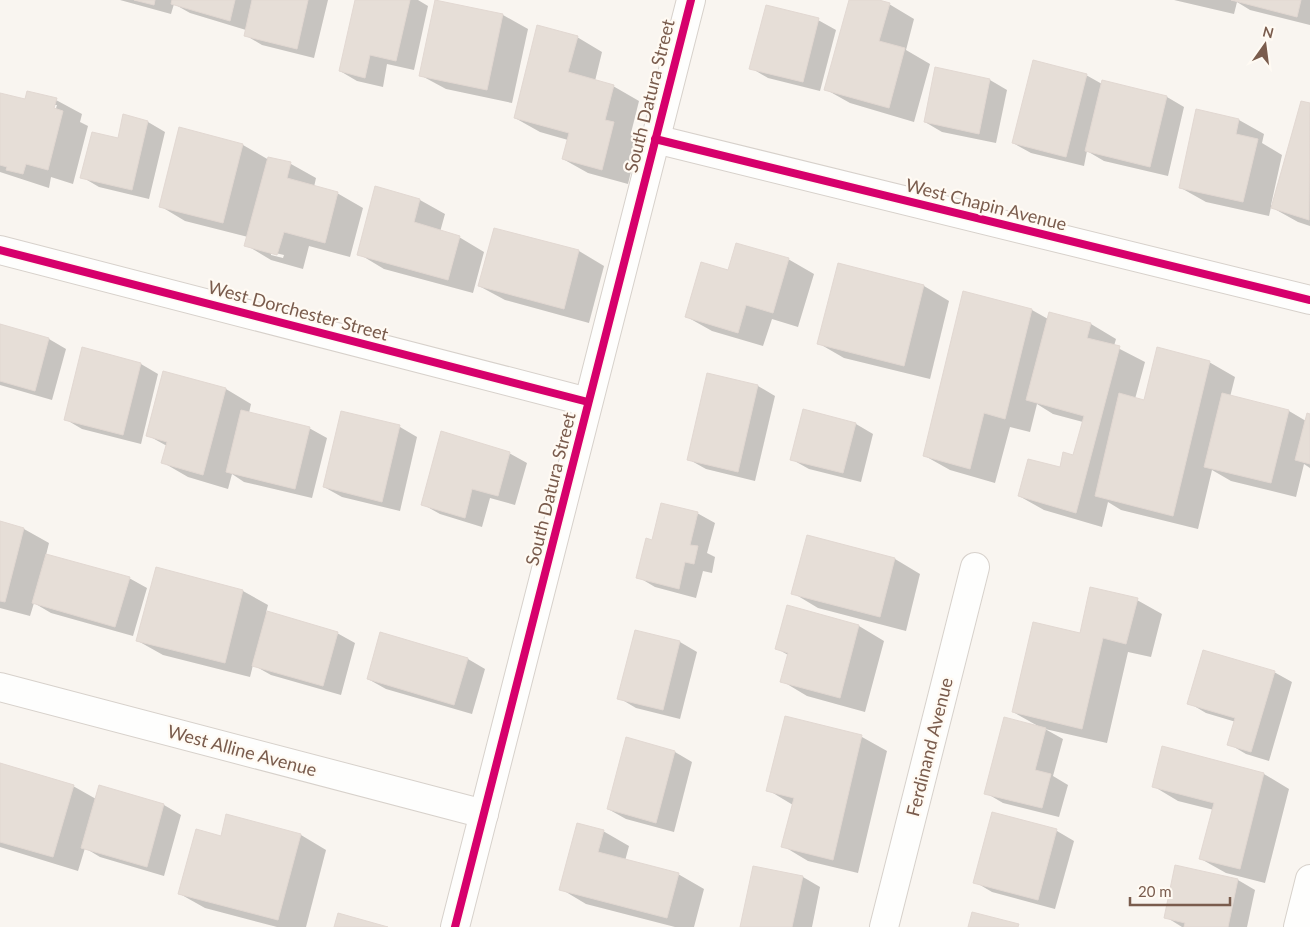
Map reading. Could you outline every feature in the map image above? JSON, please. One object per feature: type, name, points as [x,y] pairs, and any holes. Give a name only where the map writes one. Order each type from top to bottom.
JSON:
[{"type":"street","name":"South Datura Street","points":[[456,927],[691,0]]},
{"type":"street","name":"West Chapin Avenue","points":[[655,139],[1310,300]]},
{"type":"street","name":"West Dorchester Street","points":[[0,250],[588,402]]},
{"type":"street","name":"Ferdinand Avenue","points":[[884,927],[975,567]]},
{"type":"street","name":"West Alline Avenue","points":[[0,687],[484,814]]},
{"type":"street","points":[[1298,927],[1310,878]]},
{"type":"building","points":[[134,0],[155,0],[154,5]]},
{"type":"building","points":[[172,0],[235,0],[230,21],[171,4]]},
{"type":"building","points":[[252,0],[308,0],[297,49],[244,36]]},
{"type":"building","points":[[355,0],[410,0],[396,61],[370,55],[365,78],[339,71]]},
{"type":"building","points":[[435,0],[503,14],[487,90],[419,76]]},
{"type":"building","points":[[849,0],[879,0],[890,3],[879,41],[905,48],[889,108],[824,90]]},
{"type":"building","points":[[1231,0],[1301,0],[1297,17]]},
{"type":"building","points":[[766,5],[819,18],[803,82],[749,69]]},
{"type":"building","points":[[537,25],[578,36],[568,72],[614,85],[605,120],[614,122],[602,170],[562,159],[569,133],[514,118]]},
{"type":"building","points":[[1033,60],[1087,74],[1066,157],[1012,143]]},
{"type":"building","points":[[935,67],[990,79],[979,134],[924,122]]},
{"type":"building","points":[[1102,80],[1167,96],[1150,167],[1085,151]]},
{"type":"building","points":[[27,91],[57,98],[54,108],[63,111],[48,170],[26,164],[23,174],[6,170],[7,167],[0,165],[0,93],[25,99]]},
{"type":"building","points":[[1301,101],[1310,103],[1309,220],[1271,208]]},
{"type":"building","points":[[1196,109],[1239,119],[1236,134],[1258,139],[1243,202],[1179,188]]},
{"type":"building","points":[[123,114],[148,121],[132,190],[80,178],[92,132],[118,138]]},
{"type":"building","points":[[179,127],[243,144],[223,223],[159,207]]},
{"type":"building","points":[[268,157],[291,162],[287,178],[338,192],[325,243],[284,232],[277,255],[244,246]]},
{"type":"building","points":[[375,186],[420,199],[414,222],[460,236],[448,280],[357,255]]},
{"type":"building","points":[[494,228],[579,250],[564,309],[478,286]]},
{"type":"building","points":[[736,243],[789,258],[773,313],[746,305],[738,333],[685,317],[701,262],[728,270]]},
{"type":"building","points":[[838,263],[924,285],[904,366],[817,344]]},
{"type":"building","points":[[963,291],[1032,309],[1005,419],[984,413],[970,469],[923,456]]},
{"type":"building","points":[[1049,312],[1091,323],[1087,338],[1120,346],[1076,513],[1018,496],[1028,459],[1060,467],[1063,452],[1073,455],[1084,416],[1026,400]]},
{"type":"building","points":[[0,324],[49,338],[35,391],[0,381]]},
{"type":"building","points":[[82,347],[141,363],[123,435],[64,420]]},
{"type":"building","points":[[1157,347],[1210,361],[1173,516],[1095,496],[1119,393],[1144,400]]},
{"type":"building","points":[[163,371],[226,388],[203,475],[161,463],[167,442],[146,436]]},
{"type":"building","points":[[707,373],[758,385],[738,472],[687,460]]},
{"type":"building","points":[[1222,393],[1289,410],[1271,483],[1204,467]]},
{"type":"building","points":[[803,409],[856,423],[843,473],[790,460]]},
{"type":"building","points":[[241,410],[310,427],[295,489],[226,472]]},
{"type":"building","points":[[341,411],[400,425],[382,502],[323,487]]},
{"type":"building","points":[[1307,413],[1310,414],[1310,464],[1295,460]]},
{"type":"building","points":[[441,431],[510,452],[498,496],[472,489],[465,518],[421,505]]},
{"type":"building","points":[[661,503],[698,512],[690,545],[698,546],[694,564],[685,562],[679,589],[636,578],[646,538],[652,540]]},
{"type":"building","points":[[0,521],[24,528],[5,602],[0,601]]},
{"type":"building","points":[[807,535],[895,558],[880,617],[791,594]]},
{"type":"building","points":[[46,554],[130,577],[115,627],[32,603]]},
{"type":"building","points":[[156,567],[243,590],[225,663],[136,641]]},
{"type":"building","points":[[1090,587],[1138,598],[1126,644],[1103,638],[1082,729],[1012,712],[1033,622],[1080,633]]},
{"type":"building","points":[[787,605],[859,625],[840,698],[780,682],[788,653],[775,649]]},
{"type":"building","points":[[267,611],[338,632],[323,686],[252,666]]},
{"type":"building","points":[[635,630],[680,641],[663,710],[617,699]]},
{"type":"building","points":[[380,632],[468,658],[454,705],[367,679]]},
{"type":"building","points":[[1203,650],[1275,671],[1251,752],[1227,745],[1235,718],[1187,704]]},
{"type":"building","points":[[785,716],[862,735],[833,860],[781,847],[794,798],[766,791]]},
{"type":"building","points":[[1004,717],[1046,728],[1035,770],[1051,774],[1042,808],[984,794]]},
{"type":"building","points":[[626,737],[675,751],[656,823],[607,809]]},
{"type":"building","points":[[1162,746],[1264,773],[1240,869],[1199,859],[1214,803],[1152,787]]},
{"type":"building","points":[[0,763],[74,785],[53,857],[0,842]]},
{"type":"building","points":[[99,785],[164,804],[147,867],[81,848]]},
{"type":"building","points":[[992,812],[1057,829],[1038,900],[973,883]]},
{"type":"building","points":[[226,814],[301,834],[278,920],[178,894],[196,829],[221,836]]},
{"type":"building","points":[[577,823],[604,830],[598,852],[679,873],[667,918],[559,890]]},
{"type":"building","points":[[1175,865],[1238,879],[1228,927],[1184,927],[1185,923],[1164,918]]},
{"type":"building","points":[[753,866],[803,876],[792,927],[740,927]]},
{"type":"building","points":[[972,912],[1019,924],[1018,927],[968,927]]},
{"type":"building","points":[[338,913],[388,927],[334,927]]},
{"type":"cycle path","points":[[455,927],[691,0]]},
{"type":"cycle path","points":[[655,139],[1310,300]]},
{"type":"cycle path","points":[[0,250],[588,402]]}]
